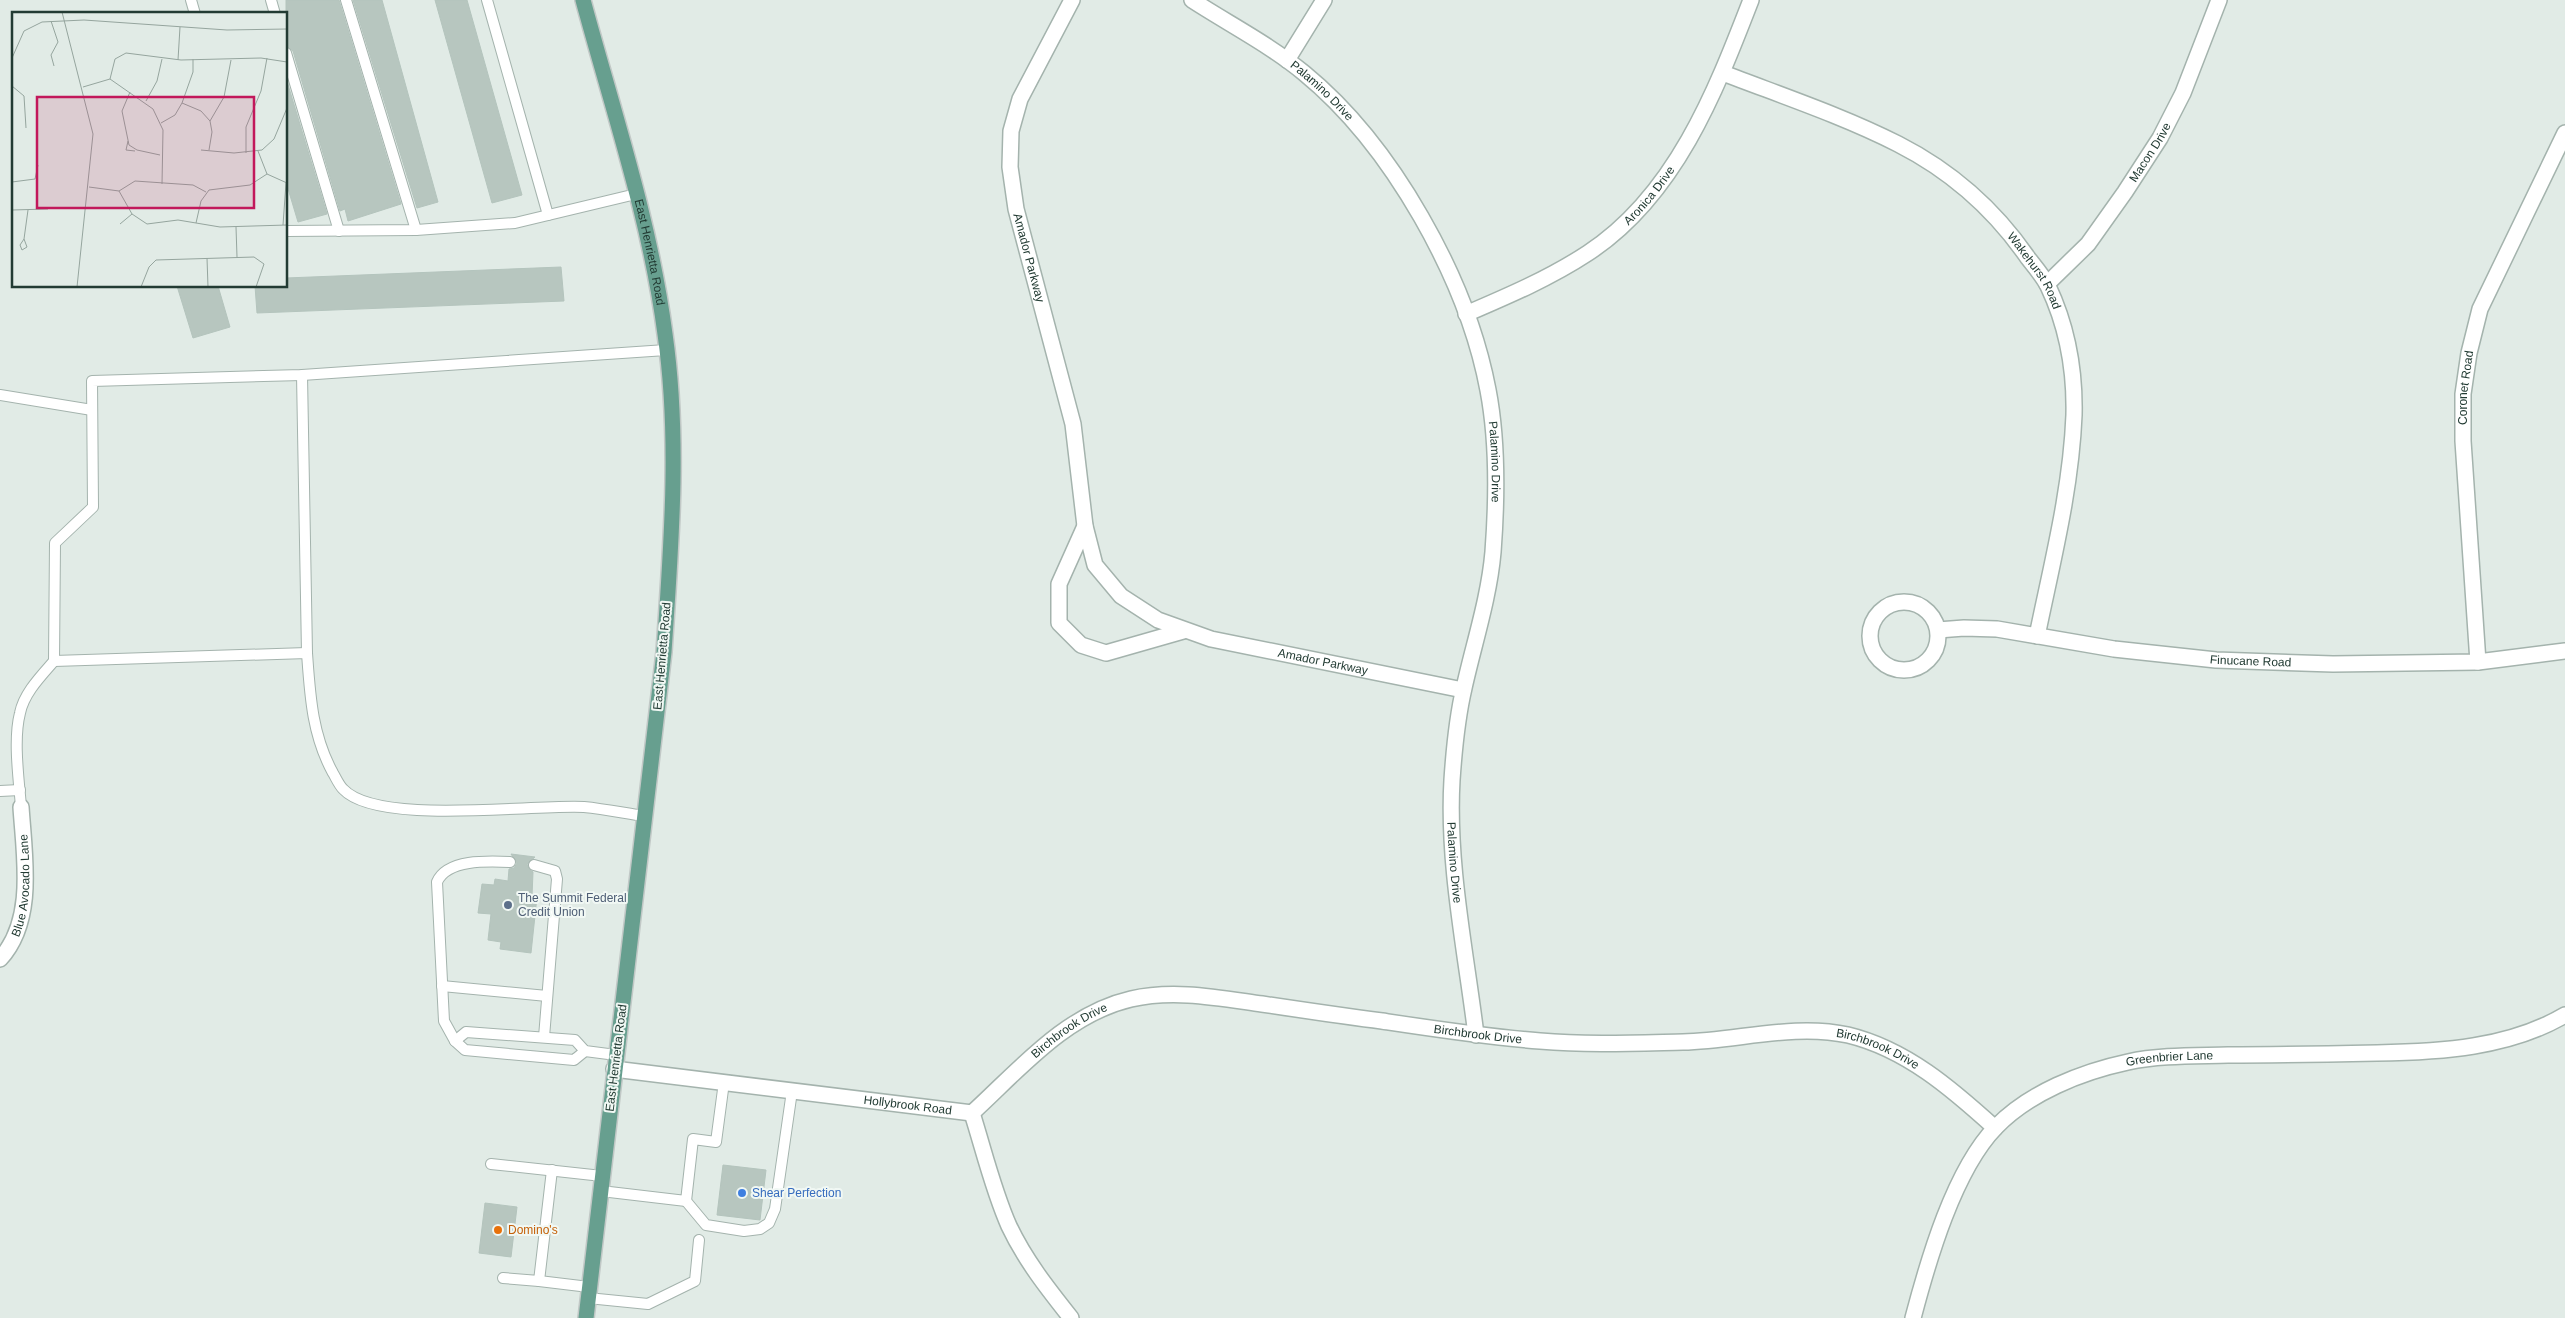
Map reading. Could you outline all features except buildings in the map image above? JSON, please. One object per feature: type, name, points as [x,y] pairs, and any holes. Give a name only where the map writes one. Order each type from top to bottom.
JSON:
[{"type":"main road","name":"East Henrietta Road","points":[[582,0],[651,245],[666,350],[672,437],[671,546],[664,652],[586,1318]]},
{"type":"street","name":"Amador Parkway","points":[[1072,0],[1020,99],[1011,131],[1010,167],[1016,209],[1073,424],[1085,526],[1095,565],[1121,596],[1158,620],[1183,631],[1463,690]]},
{"type":"street","name":"Palamino Drive","points":[[1192,0],[1306,74],[1369,139],[1414,205],[1435,243],[1466,314],[1478,348],[1488,390],[1495,447],[1492,553],[1488,589],[1463,690],[1454,754],[1452,814],[1456,876],[1476,1035]]},
{"type":"street","points":[[1286,60],[1324,0]]},
{"type":"street","name":"Aronica Drive","points":[[1466,314],[1552,275],[1589,253],[1635,215],[1674,164],[1722,73],[1751,0]]},
{"type":"street","name":"Macon Drive","points":[[2047,284],[2088,244],[2160,138],[2182,93],[2219,0]]},
{"type":"street","name":"Wakehurst Road","points":[[1722,73],[1898,144],[1943,170],[1978,199],[2003,225],[2047,284],[2060,315],[2069,350],[2073,381],[2074,414],[2071,460],[2037,636]]},
{"type":"street","name":"Coronet Road","points":[[2478,662],[2463,440],[2463,394],[2469,353],[2480,309],[2565,133]]},
{"type":"street","name":"Amador Parkway","points":[[1085,526],[1059,584],[1060,623],[1081,645],[1106,653],[1183,631]]},
{"type":"street","points":[[1896,603],[1918,605],[1931,615],[1938,630],[1938,641],[1934,652],[1927,662],[1918,668],[1906,670],[1895,669],[1885,664],[1876,656],[1870,635],[1873,624],[1886,608],[1896,603]]},
{"type":"street","name":"Finucane Road","points":[[1938,630],[1997,629],[2114,649],[2216,660],[2333,664],[2478,662],[2565,651]]},
{"type":"street","name":"Blue Avocado Lane","points":[[0,959],[12,943],[23,912],[24,858],[21,807]]},
{"type":"street","name":"Birchbrook Drive","points":[[972,1113],[1053,1040],[1081,1018],[1110,1005],[1160,994],[1215,997],[1476,1035],[1543,1041],[1686,1042],[1766,1034],[1823,1032],[1848,1035],[1892,1052],[1921,1067],[1956,1093],[1995,1128]]},
{"type":"street","name":"Greenbrier Lane","points":[[1913,1318],[1940,1228],[1966,1169],[1995,1128],[2033,1097],[2077,1078],[2129,1062],[2186,1056],[2408,1052],[2462,1048],[2518,1036],[2565,1015]]},
{"type":"street","name":"Hollybrook Road","points":[[615,1062],[724,1082],[972,1113]]},
{"type":"street","points":[[972,1113],[994,1188],[1009,1226],[1045,1286],[1071,1318]]},
{"type":"lane","points":[[270,0],[274,12]]},
{"type":"lane","points":[[346,0],[416,230]]},
{"type":"lane","points":[[487,0],[548,215]]},
{"type":"lane","points":[[288,60],[339,231]]},
{"type":"lane","points":[[288,231],[416,230],[515,223],[636,194]]},
{"type":"lane","points":[[21,807],[18,734],[20,712],[35,683],[54,661],[55,543],[93,507],[92,381],[302,374],[666,350]]},
{"type":"lane","points":[[302,374],[307,653],[312,714],[316,734],[326,759],[343,789],[360,801],[398,809],[584,807],[644,816]]},
{"type":"lane","points":[[0,395],[92,410]]},
{"type":"lane","points":[[54,661],[307,653]]},
{"type":"lane","points":[[0,791],[20,790]]},
{"type":"lane","points":[[510,862],[481,861],[448,869],[440,874],[437,882],[444,1021],[455,1041],[465,1050],[574,1060],[585,1051]]},
{"type":"lane","points":[[534,865],[555,872],[557,879],[544,1037]]},
{"type":"lane","points":[[442,986],[547,996]]},
{"type":"lane","points":[[455,1041],[466,1032],[575,1040],[585,1051],[615,1062]]},
{"type":"lane","points":[[686,1201],[693,1139],[716,1142],[724,1082]]},
{"type":"lane","points":[[600,1191],[686,1201],[706,1225],[744,1231],[760,1229],[769,1223],[775,1209],[792,1091]]},
{"type":"lane","points":[[490,1164],[602,1176]]},
{"type":"lane","points":[[539,1281],[552,1170]]},
{"type":"lane","points":[[504,1278],[539,1281],[648,1304],[695,1281],[699,1240]]},
{"type":"place","name":"The Summit Federal Credit Union","points":[[508,905]]},
{"type":"place","name":"Shear Perfection","points":[[742,1193]]},
{"type":"place","name":"Domino's","points":[[498,1230]]}]
